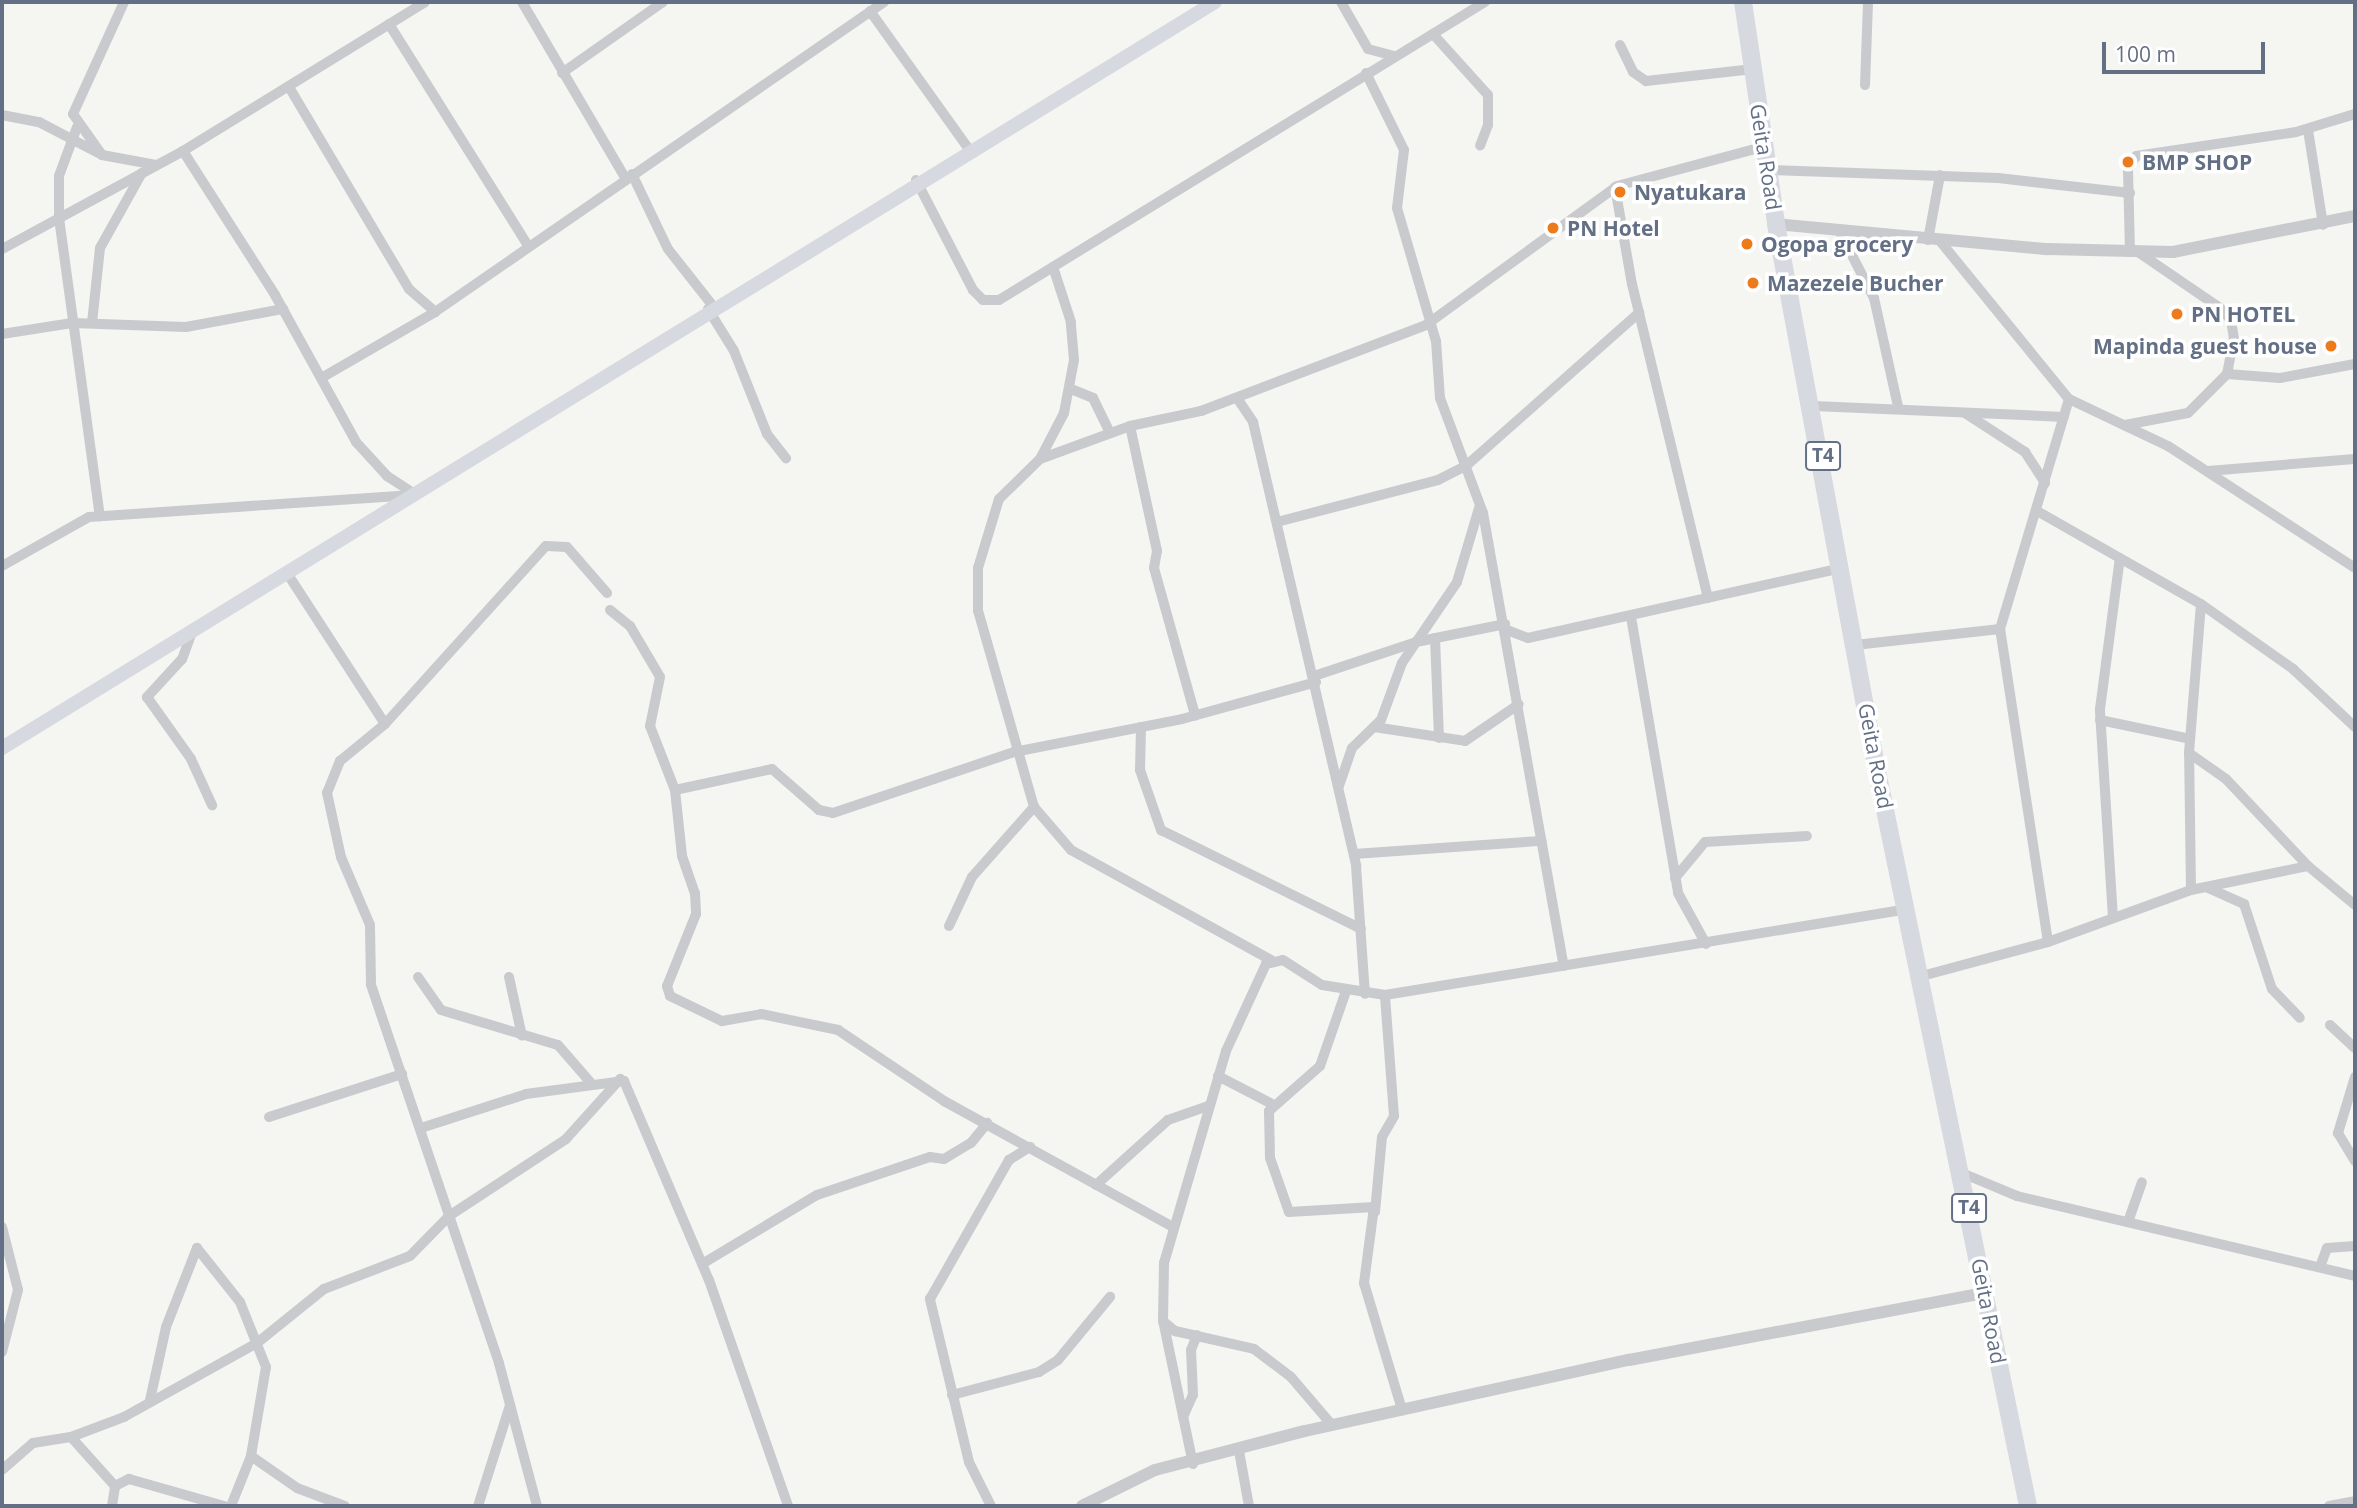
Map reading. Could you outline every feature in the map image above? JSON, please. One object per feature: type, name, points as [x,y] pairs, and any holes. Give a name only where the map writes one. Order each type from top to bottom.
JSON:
[{"type":"highway","name":"Geita Road","points":[[1743,2],[1776,224],[1814,406],[1855,645],[2028,1506]]},
{"type":"main road","points":[[2,748],[968,148],[1215,2]]},
{"type":"street","points":[[100,516],[59,218],[59,176],[77,127],[75,102],[124,2]]},
{"type":"street","points":[[2,249],[183,150],[425,2]]},
{"type":"street","points":[[522,2],[562,73],[629,176],[668,249],[710,308],[734,351],[767,434],[786,458]]},
{"type":"street","points":[[562,73],[663,2]]},
{"type":"street","points":[[1341,2],[1368,49],[1370,71],[1404,150],[1397,208],[1430,322],[1440,398],[1480,502],[1506,627],[1564,966]]},
{"type":"street","points":[[916,180],[977,296],[999,300],[1485,2]]},
{"type":"street","points":[[1865,85],[1868,2]]},
{"type":"street","points":[[323,377],[435,312],[877,5],[968,148]]},
{"type":"street","points":[[389,24],[529,247]]},
{"type":"street","points":[[1433,34],[1488,94],[1488,125],[1480,146]]},
{"type":"street","points":[[1620,46],[1633,72],[1646,81],[1753,69]]},
{"type":"street","points":[[1368,49],[1394,56]]},
{"type":"street","points":[[289,87],[410,289],[435,312]]},
{"type":"street","points":[[2134,252],[2128,169],[2136,156],[2308,130],[2355,114]]},
{"type":"street","points":[[2,115],[30,118],[102,155],[156,165]]},
{"type":"street","points":[[77,127],[102,155]]},
{"type":"street","points":[[2308,130],[2323,225]]},
{"type":"street","points":[[1040,458],[1130,426],[1237,398],[1430,322],[1615,187],[1766,146]]},
{"type":"street","points":[[183,150],[283,309],[363,452],[411,494]]},
{"type":"street","points":[[1769,170],[1940,175],[2130,193]]},
{"type":"street","points":[[92,323],[100,248],[142,173]]},
{"type":"street","points":[[1940,175],[1934,240],[2069,399],[2125,425],[2208,471],[2355,568]]},
{"type":"street","points":[[1615,187],[1640,313],[1708,598]]},
{"type":"street","points":[[1776,224],[1934,240],[2134,252],[2221,246],[2355,216]]},
{"type":"street","points":[[1839,230],[1874,298],[1898,406]]},
{"type":"street","points":[[2125,425],[2188,413],[2227,374],[2231,320],[2187,281],[2134,252]]},
{"type":"street","points":[[1053,267],[1074,339],[1071,389],[1040,458],[999,499],[978,568],[978,611],[1014,752],[1034,807],[1054,833],[1098,867],[1271,960],[1346,991],[1365,994],[1385,995],[1908,909]]},
{"type":"street","points":[[2,334],[72,323],[186,327],[283,309]]},
{"type":"street","points":[[1278,522],[1438,480],[1467,465],[1640,313]]},
{"type":"street","points":[[2227,374],[2280,378],[2355,364]]},
{"type":"street","points":[[1071,389],[1093,398],[1110,433]]},
{"type":"street","points":[[1237,398],[1253,422],[1354,854],[1365,994]]},
{"type":"street","points":[[2048,942],[2000,629],[2069,399]]},
{"type":"street","points":[[1814,406],[1898,406],[2064,417]]},
{"type":"street","points":[[1962,412],[2025,452],[2045,482]]},
{"type":"street","points":[[1130,426],[1157,551],[1154,568],[1195,715]]},
{"type":"street","points":[[2208,471],[2355,460]]},
{"type":"street","points":[[2,566],[81,519],[411,494]]},
{"type":"street","points":[[1339,786],[1352,748],[1374,727],[1416,642],[1457,582],[1480,502]]},
{"type":"street","points":[[2037,512],[2201,604],[2293,669],[2355,727]]},
{"type":"street","points":[[537,1506],[510,1405],[370,979],[370,925],[341,857],[327,793],[340,761],[385,724],[546,546],[567,547],[607,593]]},
{"type":"street","points":[[2112,918],[2100,720],[2104,641],[2120,558]]},
{"type":"street","points":[[675,790],[772,769],[819,810],[832,813],[1014,752],[1195,715],[1315,679],[1416,642],[1506,627],[1528,638],[1842,568]]},
{"type":"street","points":[[287,573],[385,724]]},
{"type":"street","points":[[2191,890],[2189,753],[2201,604]]},
{"type":"street","points":[[610,610],[630,626],[659,674],[650,726],[675,790],[682,856],[696,905],[667,986],[670,996],[722,1021],[761,1014],[830,1027],[866,1055],[1171,1226]]},
{"type":"street","points":[[1631,617],[1675,878],[1706,944]]},
{"type":"street","points":[[1855,645],[2000,629]]},
{"type":"street","points":[[192,632],[182,659],[147,695],[212,805]]},
{"type":"street","points":[[1435,638],[1439,738]]},
{"type":"street","points":[[1374,727],[1468,740],[1519,704]]},
{"type":"street","points":[[2100,720],[2190,739]]},
{"type":"street","points":[[1141,727],[1140,770],[1161,831],[1361,929]]},
{"type":"street","points":[[2189,753],[2226,779],[2308,866],[2355,905]]},
{"type":"street","points":[[949,926],[972,877],[1034,807]]},
{"type":"street","points":[[1675,878],[1705,842],[1807,836]]},
{"type":"street","points":[[1354,854],[1542,841]]},
{"type":"street","points":[[1922,976],[2048,942],[2191,890],[2308,866]]},
{"type":"street","points":[[2205,887],[2244,904],[2272,989],[2300,1018]]},
{"type":"street","points":[[1193,1464],[1163,1321],[1171,1226],[1239,1017],[1271,960]]},
{"type":"street","points":[[418,977],[441,1010],[567,1051],[590,1082]]},
{"type":"street","points":[[509,977],[522,1036]]},
{"type":"street","points":[[1346,991],[1320,1066],[1272,1104],[1270,1158],[1287,1211],[1363,1205],[1375,1212]]},
{"type":"street","points":[[1385,995],[1394,1116],[1382,1137],[1375,1212],[1364,1283],[1402,1410]]},
{"type":"street","points":[[2330,1025],[2355,1048]]},
{"type":"street","points":[[269,1117],[402,1074]]},
{"type":"street","points":[[1218,1076],[1272,1104]]},
{"type":"street","points":[[2355,1077],[2338,1133],[2355,1161]]},
{"type":"street","points":[[421,1128],[493,1102],[590,1082],[620,1079]]},
{"type":"street","points":[[2,1470],[33,1443],[71,1437],[150,1400],[257,1343],[324,1289],[410,1256],[449,1216],[566,1139],[620,1079]]},
{"type":"street","points":[[620,1079],[702,1264],[788,1506]]},
{"type":"street","points":[[1096,1185],[1168,1120],[1208,1106]]},
{"type":"street","points":[[702,1264],[817,1195],[930,1157],[944,1159],[971,1143],[987,1123]]},
{"type":"street","points":[[991,1506],[969,1462],[951,1395],[931,1294],[1009,1160],[1030,1147]]},
{"type":"street","points":[[1962,1173],[2005,1192],[2355,1276]]},
{"type":"street","points":[[2128,1222],[2142,1182]]},
{"type":"street","points":[[2,1227],[18,1290],[2,1352]]},
{"type":"street","points":[[2320,1267],[2326,1248],[2355,1246]]},
{"type":"street","points":[[150,1400],[166,1326],[195,1248],[240,1302],[266,1367],[250,1456],[231,1506]]},
{"type":"street","points":[[1082,1506],[1155,1470],[1193,1464],[1332,1425],[1985,1293]]},
{"type":"street","points":[[951,1395],[1040,1372],[1058,1360],[1110,1297]]},
{"type":"street","points":[[1163,1321],[1196,1335],[1254,1349],[1291,1377],[1332,1425]]},
{"type":"street","points":[[1184,1418],[1193,1395],[1196,1335]]},
{"type":"street","points":[[478,1506],[510,1405]]},
{"type":"street","points":[[71,1437],[115,1486]]},
{"type":"street","points":[[1239,1451],[1249,1506]]},
{"type":"street","points":[[250,1456],[297,1488],[345,1506]]},
{"type":"street","points":[[115,1486],[128,1479],[224,1506]]},
{"type":"street","points":[[111,1506],[115,1486]]},
{"type":"street","points":[[2329,1506],[2355,1501]]},
{"type":"place","name":"BMP SHOP","points":[[2128,162]]},
{"type":"place","name":"Nyatukara","points":[[1620,192]]},
{"type":"place","name":"PN Hotel","points":[[1553,228]]},
{"type":"place","name":"Ogopa grocery","points":[[1747,244]]},
{"type":"place","name":"Mazezele Bucher","points":[[1753,283]]},
{"type":"place","name":"PN HOTEL","points":[[2177,314]]},
{"type":"place","name":"Mapinda guest house","points":[[2331,346]]}]
